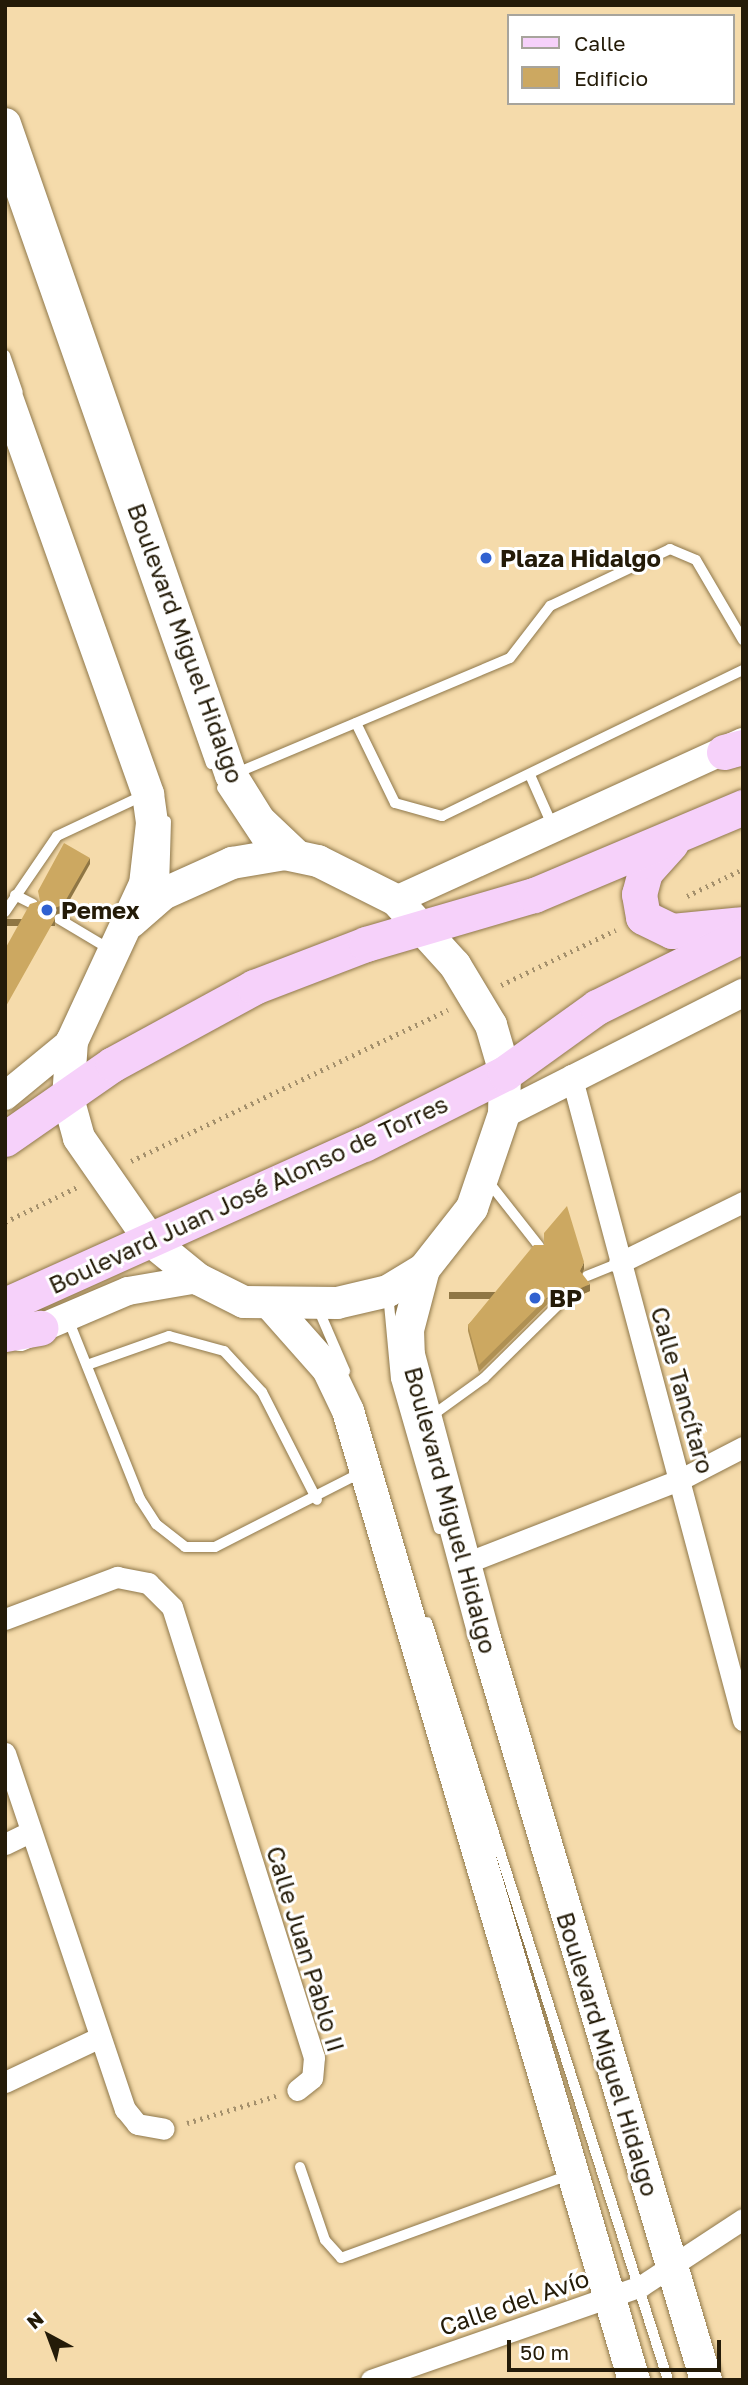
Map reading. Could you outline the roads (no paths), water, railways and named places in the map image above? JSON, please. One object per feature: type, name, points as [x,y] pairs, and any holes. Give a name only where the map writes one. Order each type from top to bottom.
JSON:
[{"type":"main road","name":"Boulevard Miguel Hidalgo","points":[[5,124],[231,775],[282,856],[336,867],[396,900],[424,930],[477,997],[505,1073],[504,1114],[485,1179],[458,1231],[424,1269],[408,1330],[425,1421],[667,2271],[706,2380]]},
{"type":"main road","points":[[5,392],[148,794],[152,848],[131,922]]},
{"type":"main road","points":[[5,1139],[209,1008],[366,944],[424,930],[671,843],[743,807]]},
{"type":"main road","points":[[671,843],[645,872],[639,894],[643,917],[672,931],[743,924]]},
{"type":"main road","points":[[282,856],[214,869],[163,894],[131,922],[111,950],[72,1041],[68,1098],[79,1138],[102,1175],[150,1240],[198,1279],[244,1302],[272,1306],[317,1306],[388,1291],[424,1269]]},
{"type":"main road","name":"Boulevard Juan José Alonso de Torres","points":[[5,1305],[318,1167],[505,1073],[597,1007],[743,934]]},
{"type":"main road","points":[[272,1306],[340,1388],[634,2380]]},
{"type":"main road","points":[[5,1334],[54,1322]]},
{"type":"street","points":[[396,900],[737,747]]},
{"type":"street","points":[[504,1114],[571,1075],[740,1001]]},
{"type":"street","points":[[5,1096],[72,1041]]},
{"type":"street","name":"Calle Tancítaro","points":[[571,1075],[619,1263],[737,1681],[743,1720]]},
{"type":"street","points":[[619,1263],[743,1202]]},
{"type":"street","name":"Boulevard Juan José Alonso de Torres","points":[[5,1345],[140,1287],[198,1279]]},
{"type":"street","points":[[466,1563],[681,1479],[743,1447]]},
{"type":"street","name":"Calle Juan Pablo II","points":[[5,1619],[117,1577],[134,1577],[159,1591],[176,1620],[314,2057],[312,2078],[297,2090]]},
{"type":"street","points":[[5,1753],[98,2038],[131,2118],[148,2129],[164,2129]]},
{"type":"street","points":[[5,1844],[30,1832]]},
{"type":"street","points":[[5,2082],[98,2038]]},
{"type":"street","name":"Calle del Avío","points":[[371,2380],[641,2286],[743,2219]]},
{"type":"lane","points":[[5,176],[203,744],[230,805],[282,856]]},
{"type":"lane","points":[[5,355],[164,804],[163,894]]},
{"type":"lane","points":[[231,775],[510,658],[550,606],[670,549],[696,560],[743,640]]},
{"type":"lane","points":[[356,723],[404,811],[442,816],[743,670]]},
{"type":"lane","points":[[530,775],[554,829]]},
{"type":"lane","points":[[5,912],[57,836],[148,794]]},
{"type":"lane","points":[[15,894],[33,904]]},
{"type":"lane","points":[[59,919],[111,950]]},
{"type":"lane","points":[[485,1179],[539,1247]]},
{"type":"lane","points":[[587,1276],[619,1263]]},
{"type":"lane","points":[[388,1291],[396,1379],[667,2271],[694,2380]]},
{"type":"lane","points":[[425,1421],[484,1378],[558,1305]]},
{"type":"lane","points":[[317,1306],[356,1395],[417,1592]]},
{"type":"lane","points":[[54,1322],[87,1365],[140,1499],[156,1524],[185,1547],[215,1547],[317,1500],[366,1469]]},
{"type":"lane","points":[[87,1365],[169,1336],[224,1352],[262,1392],[317,1500]]},
{"type":"lane","points":[[421,1605],[585,2130],[641,2286],[668,2380]]},
{"type":"lane","points":[[300,2167],[325,2240],[341,2258],[572,2174]]},
{"type":"place","name":"Plaza Hidalgo","points":[[486,558]]},
{"type":"place","name":"Pemex","points":[[47,910]]},
{"type":"place","name":"BP","points":[[535,1298]]}]
